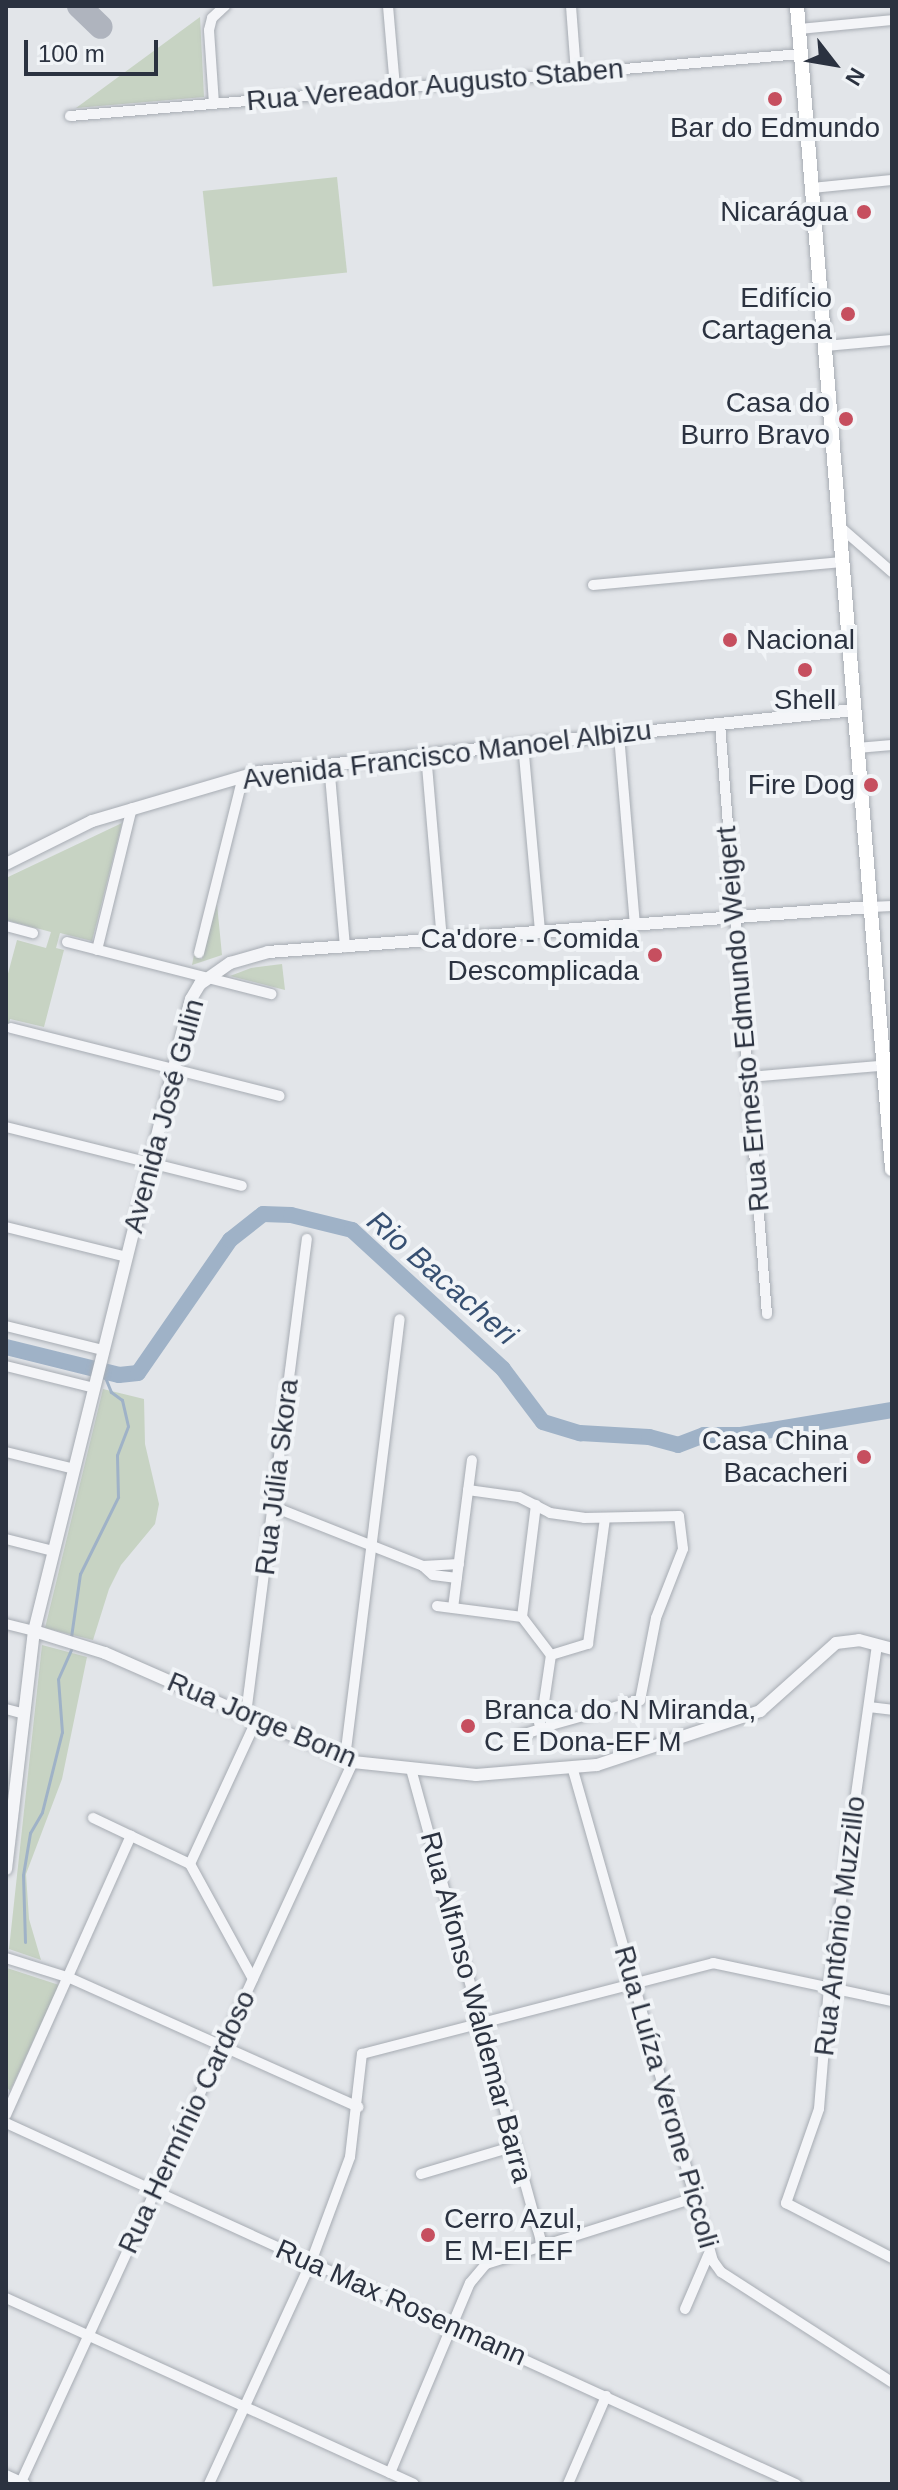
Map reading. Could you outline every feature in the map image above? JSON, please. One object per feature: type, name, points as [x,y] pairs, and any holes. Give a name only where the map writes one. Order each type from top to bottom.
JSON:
[{"type":"main road","points":[[797,6],[857,748],[888,1065],[892,1169]]},
{"type":"street","points":[[214,104],[212,18],[225,6]]},
{"type":"street","points":[[388,6],[395,88]]},
{"type":"street","points":[[571,6],[576,73]]},
{"type":"street","points":[[799,29],[892,20]]},
{"type":"street","name":"Rua Vereador Augusto Staben","points":[[70,116],[801,54]]},
{"type":"street","points":[[812,188],[892,180]]},
{"type":"street","points":[[825,346],[892,340]]},
{"type":"street","points":[[839,526],[892,572]]},
{"type":"street","points":[[593,585],[842,562]]},
{"type":"street","name":"Avenida Francisco Manoel Albizu","points":[[6,864],[72,829],[243,776],[329,764],[854,710]]},
{"type":"street","name":"Rua Ernesto Edmundo Weigert","points":[[720,724],[767,1314]]},
{"type":"street","points":[[619,735],[635,925]]},
{"type":"street","points":[[523,744],[540,932]]},
{"type":"street","points":[[857,748],[892,745]]},
{"type":"street","points":[[426,754],[442,939]]},
{"type":"street","points":[[329,764],[345,947]]},
{"type":"street","points":[[199,953],[243,776]]},
{"type":"street","points":[[97,950],[132,808]]},
{"type":"street","points":[[871,907],[892,906]]},
{"type":"street","name":"Avenida José Gulin","points":[[6,1869],[9,1797],[34,1631],[191,999],[207,978],[244,957],[871,907]]},
{"type":"street","points":[[6,926],[33,933]]},
{"type":"street","points":[[67,942],[271,994]]},
{"type":"street","points":[[11,1028],[280,1096]]},
{"type":"street","points":[[748,1077],[888,1065]]},
{"type":"street","points":[[6,1127],[242,1186]]},
{"type":"street","points":[[6,1227],[127,1257]]},
{"type":"street","name":"Rua Júlia Skora","points":[[190,1864],[252,1717],[307,1239]]},
{"type":"street","name":"Rua Hermínio Cardoso","points":[[23,2483],[253,1979],[349,1760],[371,1545],[400,1319]]},
{"type":"street","points":[[6,1326],[102,1354]]},
{"type":"street","points":[[6,1366],[95,1385]]},
{"type":"street","points":[[6,1452],[74,1469]]},
{"type":"street","points":[[453,1608],[472,1460]]},
{"type":"street","points":[[468,1490],[519,1497],[554,1514],[605,1519],[679,1516],[683,1549],[656,1618],[640,1700],[546,1723],[521,1735]]},
{"type":"street","points":[[536,1505],[522,1617],[551,1655],[546,1723]]},
{"type":"street","points":[[274,1507],[423,1566],[433,1575],[457,1578]]},
{"type":"street","points":[[551,1655],[588,1644],[605,1519]]},
{"type":"street","points":[[6,1539],[53,1551]]},
{"type":"street","points":[[423,1566],[459,1564]]},
{"type":"street","points":[[437,1606],[522,1617]]},
{"type":"street","points":[[6,1624],[34,1631]]},
{"type":"street","name":"Rua Jorge Bonn","points":[[34,1631],[105,1653],[349,1760],[486,1775],[573,1770],[760,1711],[836,1643],[892,1649]]},
{"type":"street","name":"Rua Antônio Muzzillo","points":[[877,1645],[829,1987],[816,2124],[786,2203],[892,2258]]},
{"type":"street","points":[[869,1707],[892,1710]]},
{"type":"street","points":[[6,1709],[21,1713]]},
{"type":"street","name":"Rua Alfonso Waldemar Barra","points":[[411,1769],[542,2245]]},
{"type":"street","name":"Rua Luíza Verone Piccoli","points":[[573,1770],[710,2251],[721,2272],[892,2382]]},
{"type":"street","points":[[93,1818],[190,1864],[253,1979]]},
{"type":"street","points":[[6,2115],[131,1836]]},
{"type":"street","points":[[6,1958],[70,1978],[358,2107]]},
{"type":"street","points":[[209,2484],[311,2262],[350,2157],[362,2054],[720,1963],[892,2001]]},
{"type":"street","name":"Rua Max Rosenmann","points":[[6,2123],[796,2484]]},
{"type":"street","points":[[421,2174],[515,2146]]},
{"type":"street","points":[[390,2473],[470,2283],[486,2264],[694,2198]]},
{"type":"street","points":[[685,2309],[710,2251]]},
{"type":"street","points":[[6,2298],[414,2484]]},
{"type":"street","points":[[568,2484],[606,2396]]},
{"type":"street","points":[[6,2475],[23,2483]]},
{"type":"green space","points":[[200,17],[204,97],[76,108]]},
{"type":"green space","points":[[337,177],[347,272],[213,287],[203,191]]},
{"type":"green space","points":[[122,823],[92,941],[60,933],[56,948],[64,950],[44,1027],[10,1019],[6,1035],[6,981],[17,940],[46,948],[51,932],[6,920],[6,878]]},
{"type":"green space","points":[[217,904],[222,955],[192,965],[194,955],[202,959]]},
{"type":"green space","points":[[282,964],[285,990],[230,976],[251,968]]},
{"type":"green space","points":[[103,1389],[144,1399],[145,1444],[159,1504],[155,1524],[121,1565],[109,1589],[93,1640],[45,1628]]},
{"type":"green space","points":[[42,1645],[87,1657],[62,1779],[26,1874],[29,1919],[41,1960],[9,1949]]},
{"type":"green space","points":[[7,1968],[59,1985],[10,2091],[6,2086]]},
{"type":"waterway","name":"Rio Bacacheri","points":[[6,1347],[119,1375],[138,1373],[230,1240],[263,1214],[291,1215],[352,1230],[503,1369],[543,1422],[580,1433],[649,1437],[678,1445],[704,1435],[741,1435],[892,1410]]},
{"type":"waterway","points":[[71,1637],[80,1574],[118,1497],[117,1455],[128,1426],[122,1400],[111,1392],[103,1372]]},
{"type":"waterway","points":[[25,1942],[23,1875],[30,1833],[42,1812],[62,1732],[58,1679],[72,1648]]},
{"type":"taxiway","points":[[79,6],[101,27]]},
{"type":"place","name":"Bar do Edmundo","points":[[775,99]]},
{"type":"place","name":"Nicarágua","points":[[864,212]]},
{"type":"place","name":"Edifício Cartagena","points":[[848,314]]},
{"type":"place","name":"Casa do Burro Bravo","points":[[846,419]]},
{"type":"place","name":"Nacional","points":[[730,640]]},
{"type":"place","name":"Shell","points":[[805,670]]},
{"type":"place","name":"Fire Dog","points":[[871,785]]},
{"type":"place","name":"Ca'dore - Comida Descomplicada","points":[[655,955]]},
{"type":"place","name":"Casa China Bacacheri","points":[[864,1457]]},
{"type":"place","name":"Branca do N Miranda, C E Dona-EF M","points":[[468,1726]]},
{"type":"place","name":"Cerro Azul, E M-EI EF","points":[[428,2235]]}]
